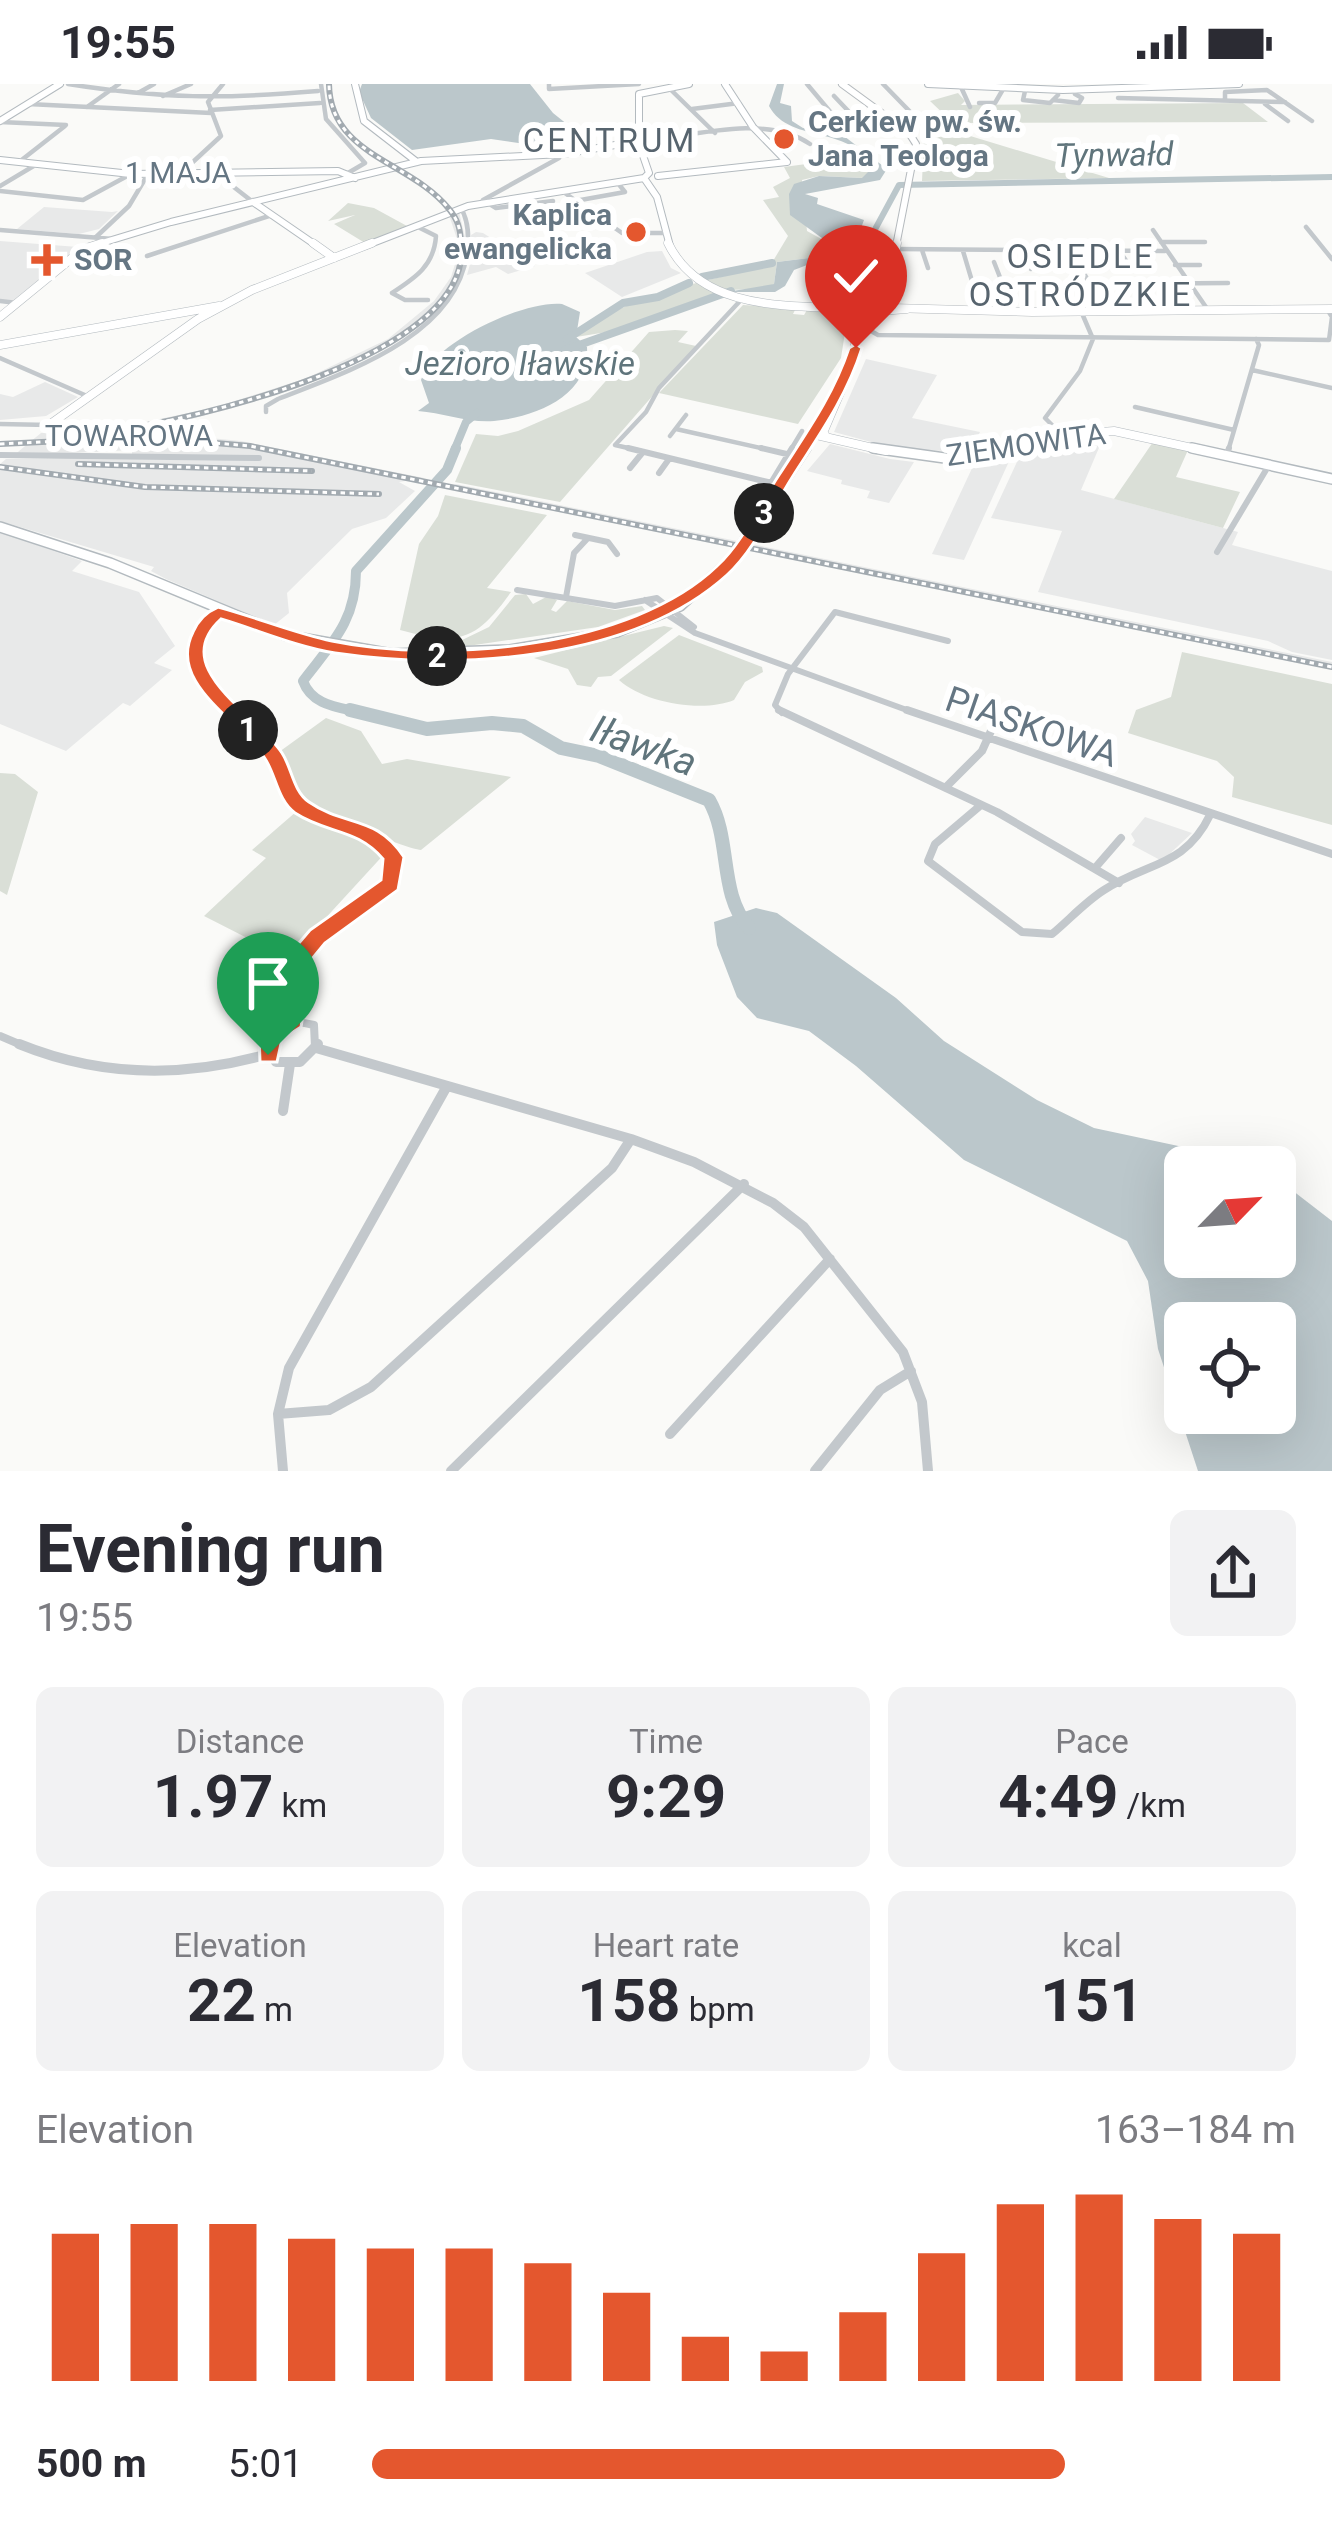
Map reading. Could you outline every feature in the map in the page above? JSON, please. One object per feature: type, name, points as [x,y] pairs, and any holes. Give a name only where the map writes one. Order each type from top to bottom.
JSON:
[{"type":"main road","points":[[844,85],[916,141],[892,268],[875,287],[867,308],[1329,309]]},
{"type":"street","points":[[1,120],[64,84],[158,98],[209,100],[320,87],[326,123],[365,163],[351,176]]},
{"type":"street","points":[[87,107],[119,84]]},
{"type":"street","points":[[137,94],[154,84]]},
{"type":"street","points":[[142,110],[190,84]]},
{"type":"street","points":[[209,100],[224,84]]},
{"type":"street","points":[[355,84],[352,92],[366,122],[385,144],[416,162]]},
{"type":"street","points":[[550,84],[549,89],[639,84]]},
{"type":"street","points":[[693,84],[655,87],[642,94],[639,110],[639,142],[677,266],[740,301],[867,308]]},
{"type":"street","points":[[655,87],[693,84]]},
{"type":"street","points":[[0,424],[46,424],[219,306],[461,208],[632,179],[786,164],[724,84]]},
{"type":"street","points":[[807,84],[845,128],[891,128]]},
{"type":"street","points":[[883,84],[923,125],[947,133]]},
{"type":"street","points":[[928,84],[1059,91],[1239,84]]},
{"type":"street","points":[[964,86],[970,107]]},
{"type":"street","points":[[1192,86],[1208,98]]},
{"type":"street","points":[[669,88],[716,134]]},
{"type":"street","points":[[1111,89],[1119,101],[1208,98],[1285,103]]},
{"type":"street","points":[[1225,99],[1225,92],[1267,90],[1312,121]]},
{"type":"street","points":[[979,103],[994,103],[1002,91]]},
{"type":"street","points":[[1025,91],[1026,102],[1059,91],[1079,103],[1082,98],[1076,94]]},
{"type":"street","points":[[834,96],[855,118]]},
{"type":"street","points":[[180,175],[221,136],[209,100]]},
{"type":"street","points":[[26,104],[258,111],[320,103]]},
{"type":"street","points":[[690,109],[739,103]]},
{"type":"street","points":[[1264,104],[1288,121]]},
{"type":"street","points":[[836,120],[881,114]]},
{"type":"street","points":[[1,120],[66,125],[19,162]]},
{"type":"street","points":[[484,201],[555,157],[579,151],[756,130],[799,134],[810,144]]},
{"type":"street","points":[[0,230],[93,240],[117,238],[416,162],[555,157]]},
{"type":"street","name":"1 MAJA","points":[[0,160],[148,175],[351,176]]},
{"type":"street","points":[[0,188],[37,164]]},
{"type":"street","points":[[0,188],[79,201],[100,198],[131,174]]},
{"type":"street","points":[[217,174],[334,258]]},
{"type":"street","points":[[74,255],[130,206],[148,175]]},
{"type":"street","points":[[574,201],[625,191],[616,182]]},
{"type":"street","points":[[595,185],[606,196]]},
{"type":"street","points":[[508,188],[535,196]]},
{"type":"street","points":[[579,188],[590,198]]},
{"type":"street","points":[[562,191],[624,234],[665,232]]},
{"type":"street","points":[[484,201],[496,208],[554,201]]},
{"type":"street","points":[[266,412],[266,406],[278,399],[385,351],[434,313],[460,283],[468,259],[469,221],[461,208]]},
{"type":"street","points":[[147,256],[272,215]]},
{"type":"street","points":[[416,226],[436,236],[436,257],[422,274],[392,293],[405,300],[428,300]]},
{"type":"street","points":[[1306,227],[1332,259]]},
{"type":"street","points":[[1154,230],[1208,310]]},
{"type":"street","points":[[0,317],[93,240]]},
{"type":"street","points":[[1161,242],[1204,242]]},
{"type":"street","points":[[896,249],[1165,250]]},
{"type":"street","points":[[922,250],[928,268]]},
{"type":"street","points":[[1071,250],[1090,285]]},
{"type":"street","points":[[1119,250],[1132,269]]},
{"type":"street","points":[[963,251],[981,310]]},
{"type":"street","points":[[1023,251],[1031,269]]},
{"type":"street","points":[[994,262],[1003,285]]},
{"type":"street","points":[[1174,265],[1200,265]]},
{"type":"street","points":[[974,285],[1228,283]]},
{"type":"street","points":[[0,301],[17,303]]},
{"type":"street","points":[[740,301],[659,388],[646,412],[615,445],[772,483]]},
{"type":"street","points":[[0,345],[219,306]]},
{"type":"street","points":[[0,527],[128,570],[269,631],[333,647],[401,655],[507,651],[615,633],[670,612],[709,588],[730,563],[791,475],[842,389],[867,308]]},
{"type":"street","points":[[867,308],[874,334],[1093,340],[1330,340],[1329,309]]},
{"type":"street","points":[[1062,435],[1045,417],[1080,370],[1093,340],[1081,311]]},
{"type":"street","points":[[1227,454],[1260,344],[1255,338]]},
{"type":"street","points":[[0,358],[87,396]]},
{"type":"street","points":[[1252,370],[1332,388]]},
{"type":"street","points":[[1135,407],[1234,430]]},
{"type":"street","points":[[670,436],[686,416]]},
{"type":"street","points":[[676,429],[791,455]]},
{"type":"street","name":"ZIEMOWITA","points":[[816,435],[906,456],[952,459],[1062,435],[1127,433],[1332,478]]},
{"type":"street","points":[[760,501],[791,455],[816,435]]},
{"type":"street","points":[[630,468],[643,452]]},
{"type":"street","name":"TOWAROWA","points":[[0,455],[259,458]]},
{"type":"street","points":[[659,473],[669,458]]},
{"type":"street","points":[[1217,552],[1269,463]]},
{"type":"street","points":[[575,535],[608,542],[616,554]]},
{"type":"street","points":[[517,590],[566,597],[574,553],[588,538]]},
{"type":"street","name":"PIASKOWA","points":[[566,597],[615,606],[645,600],[716,640],[987,740],[1332,854]]},
{"type":"street","points":[[218,612],[200,632],[193,649],[201,678],[274,755],[296,802],[334,822],[374,834],[394,857],[391,884],[317,937],[301,956],[293,1020]]},
{"type":"street","points":[[948,641],[835,612],[792,668],[776,701],[779,712],[981,805],[1119,883]]},
{"type":"street","points":[[946,788],[987,740],[995,722]]},
{"type":"street","points":[[981,805],[935,844],[928,861],[1022,932],[1052,934],[1119,883],[1184,853],[1210,815]]},
{"type":"street","points":[[1095,868],[1121,838]]},
{"type":"street","points":[[293,1020],[314,1025],[319,1034],[316,1048],[300,1062],[276,1062],[268,1054],[270,1034],[293,1020]]},
{"type":"street","points":[[0,1036],[68,1061],[150,1072],[225,1066],[268,1054]]},
{"type":"street","points":[[316,1048],[631,1139],[744,1184],[804,1227],[890,1333],[911,1371],[925,1417],[928,1471]]},
{"type":"street","points":[[283,1112],[290,1064]]},
{"type":"street","points":[[283,1471],[278,1414],[290,1368],[447,1086]]},
{"type":"street","points":[[278,1414],[344,1406],[401,1362],[612,1168],[631,1139]]},
{"type":"street","points":[[451,1471],[744,1184]]},
{"type":"street","points":[[670,1434],[830,1258]]},
{"type":"street","points":[[815,1471],[880,1390],[911,1371]]},
{"type":"shaded area","points":[[958,93],[965,101],[961,105],[1243,103],[1268,122],[953,123],[930,101]]},
{"type":"shaded area","points":[[967,135],[1109,178],[922,181],[924,138]]},
{"type":"shaded area","points":[[859,153],[870,171],[863,178],[802,180],[807,231],[834,246],[817,257],[777,262],[774,284],[764,289],[724,290],[607,332],[576,337],[640,301],[770,266],[788,236],[763,200],[779,197],[773,187],[790,178],[784,167],[858,157]]},
{"type":"shaded area","points":[[348,203],[374,208],[407,226],[365,243],[334,224],[355,215],[328,221]]},
{"type":"shaded area","points":[[44,207],[118,211],[99,229],[79,234],[17,229]]},
{"type":"shaded area","points":[[459,212],[467,246],[459,278],[437,307],[401,336],[304,386],[147,432],[241,441],[424,478],[399,482],[415,491],[386,518],[352,529],[287,593],[289,613],[274,625],[166,579],[151,571],[154,567],[0,521],[0,464],[6,459],[132,457],[132,450],[13,456],[41,433],[135,424],[213,408],[307,378],[388,339],[434,301],[451,277],[460,248],[449,215]]},
{"type":"shaded area","points":[[476,232],[535,266],[508,274],[496,267],[467,275],[473,253],[471,235]]},
{"type":"shaded area","points":[[0,241],[78,247],[16,301],[0,300]]},
{"type":"shaded area","points":[[662,251],[671,268],[681,273],[622,297],[585,273],[647,252]]},
{"type":"shaded area","points":[[743,305],[796,308],[793,314],[804,315],[807,310],[848,313],[841,358],[798,424],[659,393]]},
{"type":"shaded area","points":[[688,331],[678,342],[696,346],[560,502],[455,482],[476,434],[518,431],[589,400],[649,332]]},
{"type":"shaded area","points":[[866,359],[937,375],[912,418],[980,432],[970,452],[897,449],[834,432]]},
{"type":"shaded area","points":[[45,382],[78,397],[46,416],[0,420],[0,394],[13,397]]},
{"type":"shaded area","points":[[1104,436],[1081,490],[1238,532],[1232,545],[1332,571],[1332,660],[1292,652],[1268,641],[1038,592],[1062,531],[991,518],[1022,451]]},
{"type":"shaded area","points":[[1153,442],[1188,450],[1176,477],[1240,492],[1223,528],[1114,499]]},
{"type":"shaded area","points":[[830,444],[914,462],[889,503],[867,498],[870,491],[841,484],[842,480],[807,471]]},
{"type":"shaded area","points":[[1011,457],[964,560],[932,554],[974,464]]},
{"type":"shaded area","points":[[456,484],[1332,662],[1332,669],[450,487]]},
{"type":"shaded area","points":[[445,495],[547,515],[487,588],[511,592],[499,608],[476,630],[437,638],[400,630],[419,544],[438,516]]},
{"type":"shaded area","points":[[0,532],[82,561],[72,571],[139,592],[175,646],[154,663],[172,670],[66,751],[0,724]]},
{"type":"shaded area","points":[[526,594],[533,604],[548,596],[557,600],[551,610],[556,612],[567,601],[615,610],[642,606],[645,610],[598,627],[461,647],[460,641],[489,627],[515,595]]},
{"type":"shaded area","points":[[664,626],[673,628],[611,676],[598,677],[591,687],[577,685],[568,669],[534,658]]},
{"type":"shaded area","points":[[679,635],[762,667],[763,672],[745,682],[734,700],[706,706],[658,700],[619,680]]},
{"type":"shaded area","points":[[1182,652],[1332,684],[1332,825],[1232,797],[1234,777],[1217,761],[1128,733],[1136,710],[1171,697]]},
{"type":"shaded area","points":[[326,718],[361,731],[382,764],[407,759],[511,777],[421,850],[412,848],[338,819],[298,797],[279,752]]},
{"type":"shaded area","points":[[0,773],[15,774],[38,792],[7,895],[0,891]]},
{"type":"shaded area","points":[[297,811],[377,839],[388,850],[288,959],[204,916],[266,858],[252,850]]},
{"type":"shaded area","points":[[1145,817],[1192,833],[1162,861],[1132,845],[1131,834]]},
{"type":"water","points":[[362,84],[530,84],[573,129],[556,143],[539,146],[491,139],[412,150],[371,118],[359,92]]},
{"type":"water","points":[[777,84],[784,84],[780,103],[791,106],[792,121],[803,128],[840,133],[887,169],[880,180],[805,194],[818,198],[817,204],[864,220],[854,247],[794,270],[785,286],[775,292],[727,292],[774,284],[777,262],[817,257],[833,246],[790,215],[789,194],[794,184],[819,176],[862,178],[869,171],[852,146],[792,126],[779,118],[769,106]]},
{"type":"water","name":"Jezioro Iławskie","points":[[562,304],[580,312],[576,337],[587,347],[580,378],[558,401],[494,421],[418,411],[429,403],[421,380],[429,366],[461,338],[504,316]]},
{"type":"water","points":[[756,908],[777,913],[896,998],[944,1041],[1037,1100],[1094,1128],[1178,1146],[1164,1146],[1164,1278],[1296,1278],[1296,1193],[1332,1221],[1332,1471],[1198,1471],[1186,1434],[1296,1434],[1296,1302],[1164,1302],[1164,1367],[1148,1281],[1127,1241],[964,1160],[809,1031],[757,1018],[737,997],[717,945],[714,922]]},
{"type":"waterway","name":"Tynwałd","points":[[866,246],[899,185],[1332,177]]},
{"type":"waterway","name":"Tynwałd","points":[[864,250],[868,243]]},
{"type":"waterway","name":"Iławka","points":[[702,277],[772,263]]},
{"type":"waterway","name":"Iławka","points":[[567,339],[623,303],[658,297],[689,283]]},
{"type":"waterway","name":"Iławka","points":[[565,350],[731,291]]},
{"type":"waterway","name":"Iławka","points":[[454,451],[466,422],[477,413]]},
{"type":"waterway","name":"Iławka","points":[[362,713],[320,701],[303,681],[347,618],[356,571],[447,470],[456,448]]},
{"type":"waterway","name":"Iławka","points":[[350,710],[427,729],[492,723],[523,726],[561,748],[599,756],[709,800],[721,832],[733,899],[749,928]]},
{"type":"railway","points":[[143,426],[228,406],[337,369],[388,344],[428,314],[455,281],[461,242],[455,217],[433,193],[357,143],[333,108],[329,84]]},
{"type":"railway","points":[[0,444],[146,437],[250,446],[1332,667]]},
{"type":"railway","points":[[78,464],[312,471]]},
{"type":"railway","points":[[0,467],[145,487],[379,494]]},
{"type":"place","name":"Cerkiew pw. św. Jana Teologa","points":[[784,139]]},
{"type":"place","name":"Kaplica ewangelicka","points":[[636,232]]},
{"type":"place","name":"SOR","points":[[47,260]]},
{"type":"district","name":"CENTRUM","points":[[610,140]]},
{"type":"district","name":"OSIEDLE OSTRÓDZKIE","points":[[1081,275]]},
{"type":"route","points":[[268,1055],[270,1034],[293,1020],[301,956],[317,937],[391,884],[394,857],[374,834],[334,822],[292,797],[274,755],[196,670],[193,649],[204,625],[218,612],[333,647],[448,656],[615,633],[691,596],[726,568],[791,475],[842,389],[856,348]]}]
